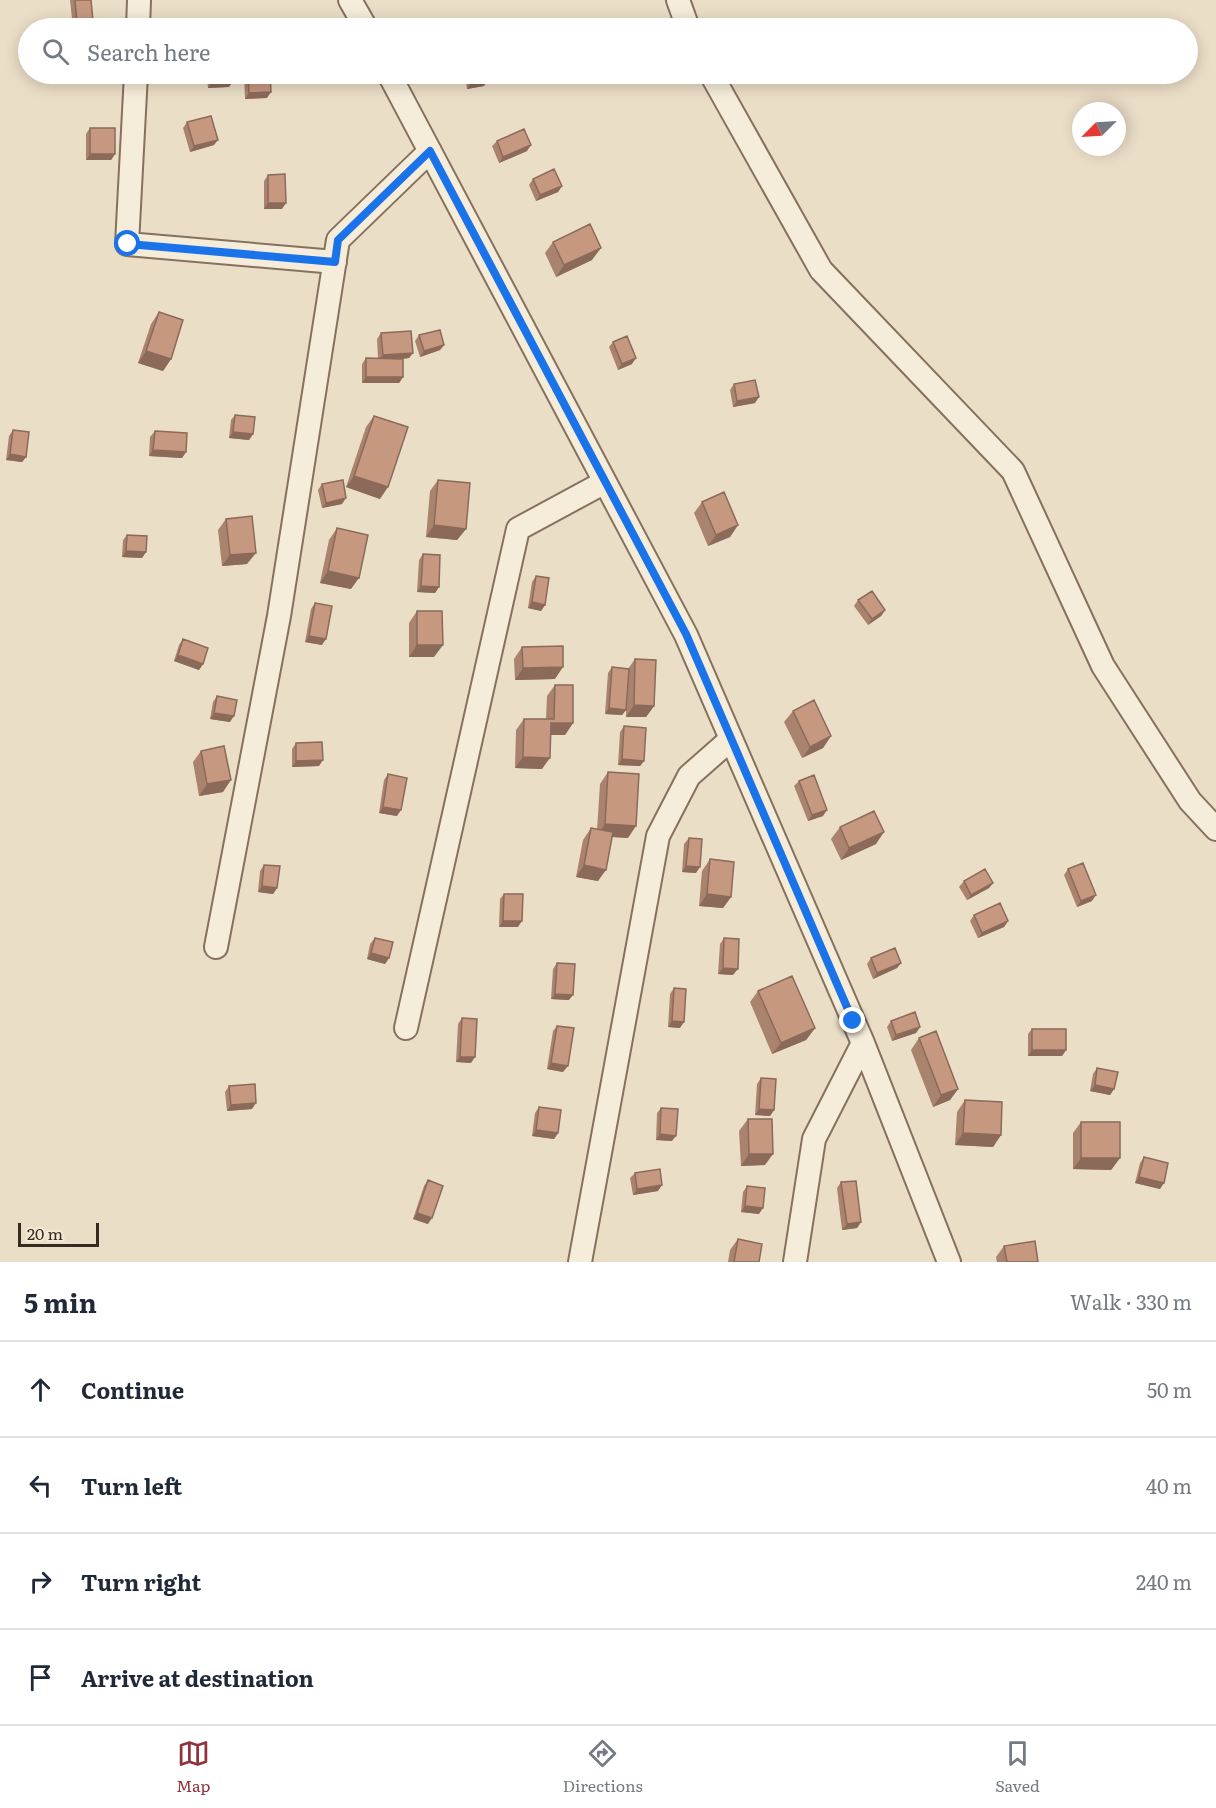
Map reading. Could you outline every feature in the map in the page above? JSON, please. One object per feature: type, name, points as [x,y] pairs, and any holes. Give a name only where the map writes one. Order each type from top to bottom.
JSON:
[{"type":"street","points":[[138,18],[139,0]]},
{"type":"street","points":[[351,0],[361,18]]},
{"type":"street","points":[[678,0],[684,18]]},
{"type":"street","points":[[136,84],[128,244],[335,262]]},
{"type":"street","points":[[394,84],[686,634],[863,1043],[949,1262]]},
{"type":"street","points":[[717,84],[821,270],[1013,471],[1103,666],[1190,801],[1216,829]]},
{"type":"street","points":[[216,948],[279,616],[338,240],[430,151]]},
{"type":"street","points":[[406,1028],[518,529],[605,482]]},
{"type":"street","points":[[580,1262],[658,836],[689,776],[731,739]]},
{"type":"street","points":[[795,1262],[814,1139],[863,1043]]},
{"type":"building","points":[[75,0],[91,0],[93,18],[77,18]]},
{"type":"building","points":[[249,84],[271,84],[271,92],[249,93]]},
{"type":"building","points":[[211,116],[218,140],[194,146],[187,122]]},
{"type":"building","points":[[90,128],[115,128],[115,154],[90,154]]},
{"type":"building","points":[[524,129],[531,145],[503,157],[497,141]]},
{"type":"building","points":[[554,169],[562,186],[540,195],[533,179]]},
{"type":"building","points":[[285,174],[286,203],[268,203],[268,175]]},
{"type":"building","points":[[590,224],[601,248],[564,265],[553,242]]},
{"type":"building","points":[[159,312],[183,320],[171,359],[146,351]]},
{"type":"building","points":[[440,330],[444,345],[424,351],[419,335]]},
{"type":"building","points":[[411,331],[413,353],[383,355],[381,333]]},
{"type":"building","points":[[627,336],[636,358],[622,364],[613,342]]},
{"type":"building","points":[[366,358],[403,359],[403,377],[366,377]]},
{"type":"building","points":[[755,380],[759,397],[737,401],[734,384]]},
{"type":"building","points":[[235,415],[255,417],[253,434],[233,432]]},
{"type":"building","points":[[374,416],[408,427],[388,487],[354,476]]},
{"type":"building","points":[[13,430],[29,432],[26,457],[10,454]]},
{"type":"building","points":[[155,431],[187,433],[186,452],[153,450]]},
{"type":"building","points":[[343,480],[346,498],[326,503],[322,484]]},
{"type":"building","points":[[438,480],[470,483],[466,529],[434,525]]},
{"type":"building","points":[[724,492],[738,525],[716,535],[702,502]]},
{"type":"building","points":[[252,516],[256,553],[230,555],[226,519]]},
{"type":"building","points":[[337,528],[368,535],[359,578],[328,571]]},
{"type":"building","points":[[127,535],[147,536],[146,552],[126,551]]},
{"type":"building","points":[[423,554],[440,555],[439,587],[421,586]]},
{"type":"building","points":[[536,576],[549,578],[545,605],[532,602]]},
{"type":"building","points":[[872,591],[885,610],[872,619],[858,600]]},
{"type":"building","points":[[315,603],[332,606],[326,639],[309,636]]},
{"type":"building","points":[[417,611],[442,611],[443,645],[417,645]]},
{"type":"building","points":[[183,639],[208,648],[203,664],[178,655]]},
{"type":"building","points":[[563,646],[563,667],[523,668],[522,647]]},
{"type":"building","points":[[635,659],[656,660],[654,706],[634,705]]},
{"type":"building","points":[[612,667],[629,669],[626,710],[609,708]]},
{"type":"building","points":[[555,685],[573,685],[573,723],[551,723],[550,758],[523,757],[524,719],[554,719]]},
{"type":"building","points":[[217,696],[237,700],[234,716],[214,713]]},
{"type":"building","points":[[814,700],[831,736],[810,747],[793,711]]},
{"type":"building","points":[[624,726],[646,728],[644,761],[622,759]]},
{"type":"building","points":[[322,742],[323,760],[296,761],[296,743]]},
{"type":"building","points":[[224,746],[231,780],[207,784],[201,751]]},
{"type":"building","points":[[608,772],[639,774],[636,826],[605,824]]},
{"type":"building","points":[[388,774],[407,778],[401,810],[383,807]]},
{"type":"building","points":[[814,775],[827,810],[812,815],[799,781]]},
{"type":"building","points":[[874,811],[884,832],[849,848],[840,827]]},
{"type":"building","points":[[591,828],[613,832],[606,870],[584,865]]},
{"type":"building","points":[[689,838],[702,839],[700,867],[686,866]]},
{"type":"building","points":[[710,859],[734,862],[731,897],[707,894]]},
{"type":"building","points":[[1083,863],[1096,895],[1081,901],[1068,869]]},
{"type":"building","points":[[264,865],[280,866],[277,888],[262,886]]},
{"type":"building","points":[[985,869],[993,883],[971,895],[964,881]]},
{"type":"building","points":[[504,894],[523,894],[522,921],[503,921]]},
{"type":"building","points":[[1000,903],[1008,921],[982,933],[974,915]]},
{"type":"building","points":[[375,938],[393,942],[389,958],[371,953]]},
{"type":"building","points":[[724,938],[739,939],[738,969],[723,968]]},
{"type":"building","points":[[895,948],[901,963],[877,973],[871,958]]},
{"type":"building","points":[[557,963],[575,964],[573,995],[555,994]]},
{"type":"building","points":[[792,976],[815,1028],[781,1043],[758,991]]},
{"type":"building","points":[[674,988],[686,989],[684,1022],[672,1021]]},
{"type":"building","points":[[915,1012],[920,1027],[896,1035],[891,1021]]},
{"type":"building","points":[[462,1018],[477,1019],[475,1057],[460,1057]]},
{"type":"building","points":[[557,1026],[574,1028],[568,1066],[551,1063]]},
{"type":"building","points":[[1032,1029],[1066,1029],[1066,1050],[1032,1050]]},
{"type":"building","points":[[936,1031],[958,1089],[941,1095],[919,1038]]},
{"type":"building","points":[[1097,1068],[1118,1072],[1114,1089],[1095,1085]]},
{"type":"building","points":[[761,1078],[776,1079],[774,1110],[759,1109]]},
{"type":"building","points":[[255,1084],[256,1103],[231,1105],[229,1086]]},
{"type":"building","points":[[965,1100],[1002,1102],[1001,1135],[963,1133]]},
{"type":"building","points":[[539,1107],[561,1110],[558,1133],[536,1130]]},
{"type":"building","points":[[661,1108],[678,1109],[676,1136],[660,1134]]},
{"type":"building","points":[[748,1119],[772,1119],[773,1154],[749,1154]]},
{"type":"building","points":[[1081,1122],[1120,1122],[1120,1158],[1081,1158]]},
{"type":"building","points":[[1144,1157],[1168,1163],[1164,1183],[1139,1177]]},
{"type":"building","points":[[660,1169],[662,1185],[637,1189],[635,1173]]},
{"type":"building","points":[[428,1180],[443,1186],[432,1218],[417,1213]]},
{"type":"building","points":[[856,1181],[861,1222],[847,1224],[841,1182]]},
{"type":"building","points":[[747,1186],[765,1188],[763,1208],[745,1206]]},
{"type":"building","points":[[738,1239],[762,1244],[759,1262],[734,1262]]},
{"type":"building","points":[[1035,1241],[1038,1262],[1007,1262],[1004,1246]]},
{"type":"route","points":[[128,244],[335,262],[338,240],[430,151],[686,634],[853,1021]]}]
